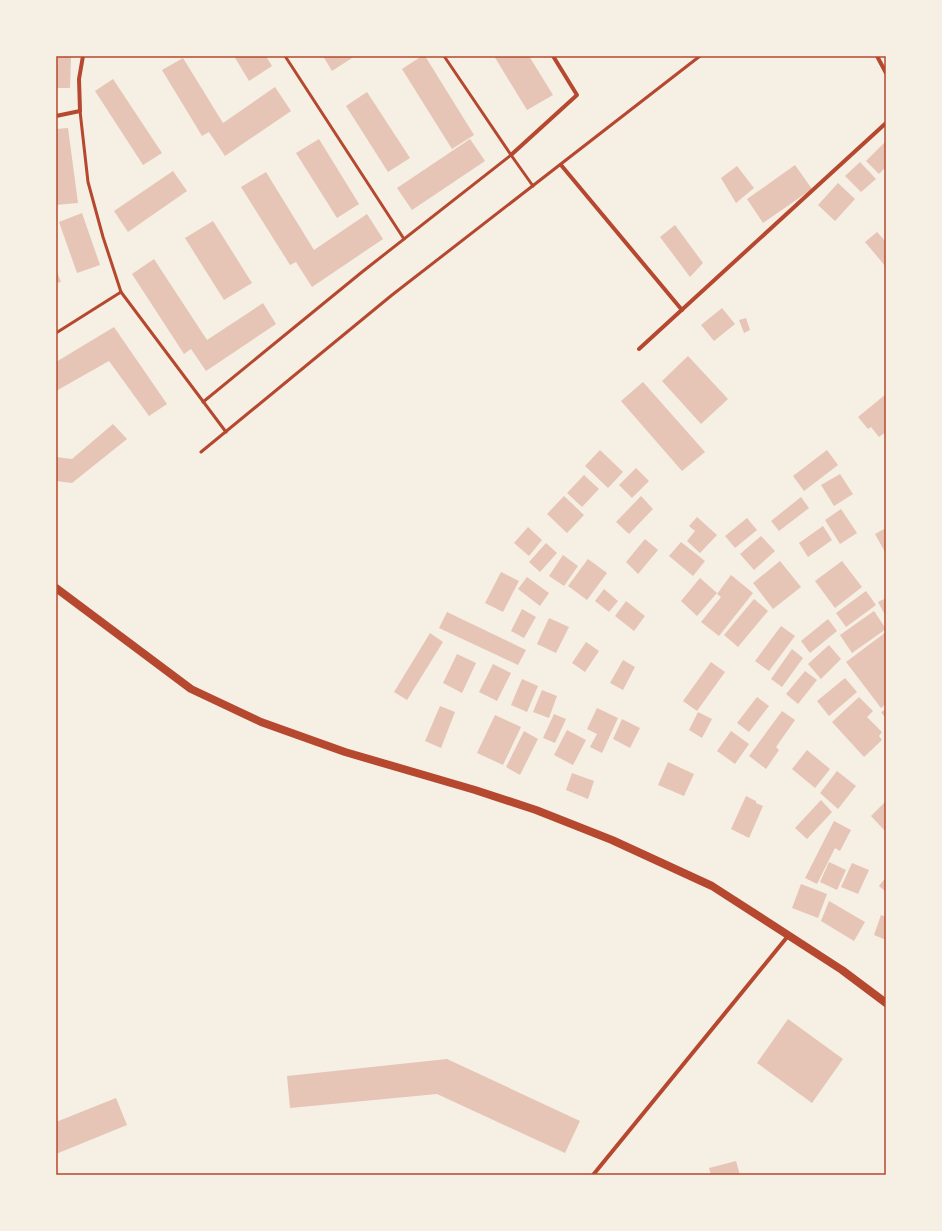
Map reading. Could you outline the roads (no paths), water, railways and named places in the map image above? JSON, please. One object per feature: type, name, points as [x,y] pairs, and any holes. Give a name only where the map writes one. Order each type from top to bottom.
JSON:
[{"type":"main road","points":[[56,588],[191,689],[261,722],[345,752],[475,790],[536,810],[612,840],[712,886],[842,970],[886,1003]]},
{"type":"street","points":[[56,116],[80,111],[79,79],[83,56]]},
{"type":"street","points":[[511,155],[577,95],[553,56]]},
{"type":"street","points":[[877,56],[886,73]]},
{"type":"street","points":[[639,349],[886,123]]},
{"type":"street","points":[[561,165],[682,310]]},
{"type":"street","points":[[593,1175],[788,935]]},
{"type":"lane","points":[[285,56],[404,239]]},
{"type":"lane","points":[[444,56],[533,186]]},
{"type":"lane","points":[[201,452],[392,295],[700,56]]},
{"type":"lane","points":[[80,111],[88,182],[103,237],[121,292],[226,432]]},
{"type":"lane","points":[[203,402],[404,239],[511,155]]},
{"type":"lane","points":[[56,332],[121,292]]}]
